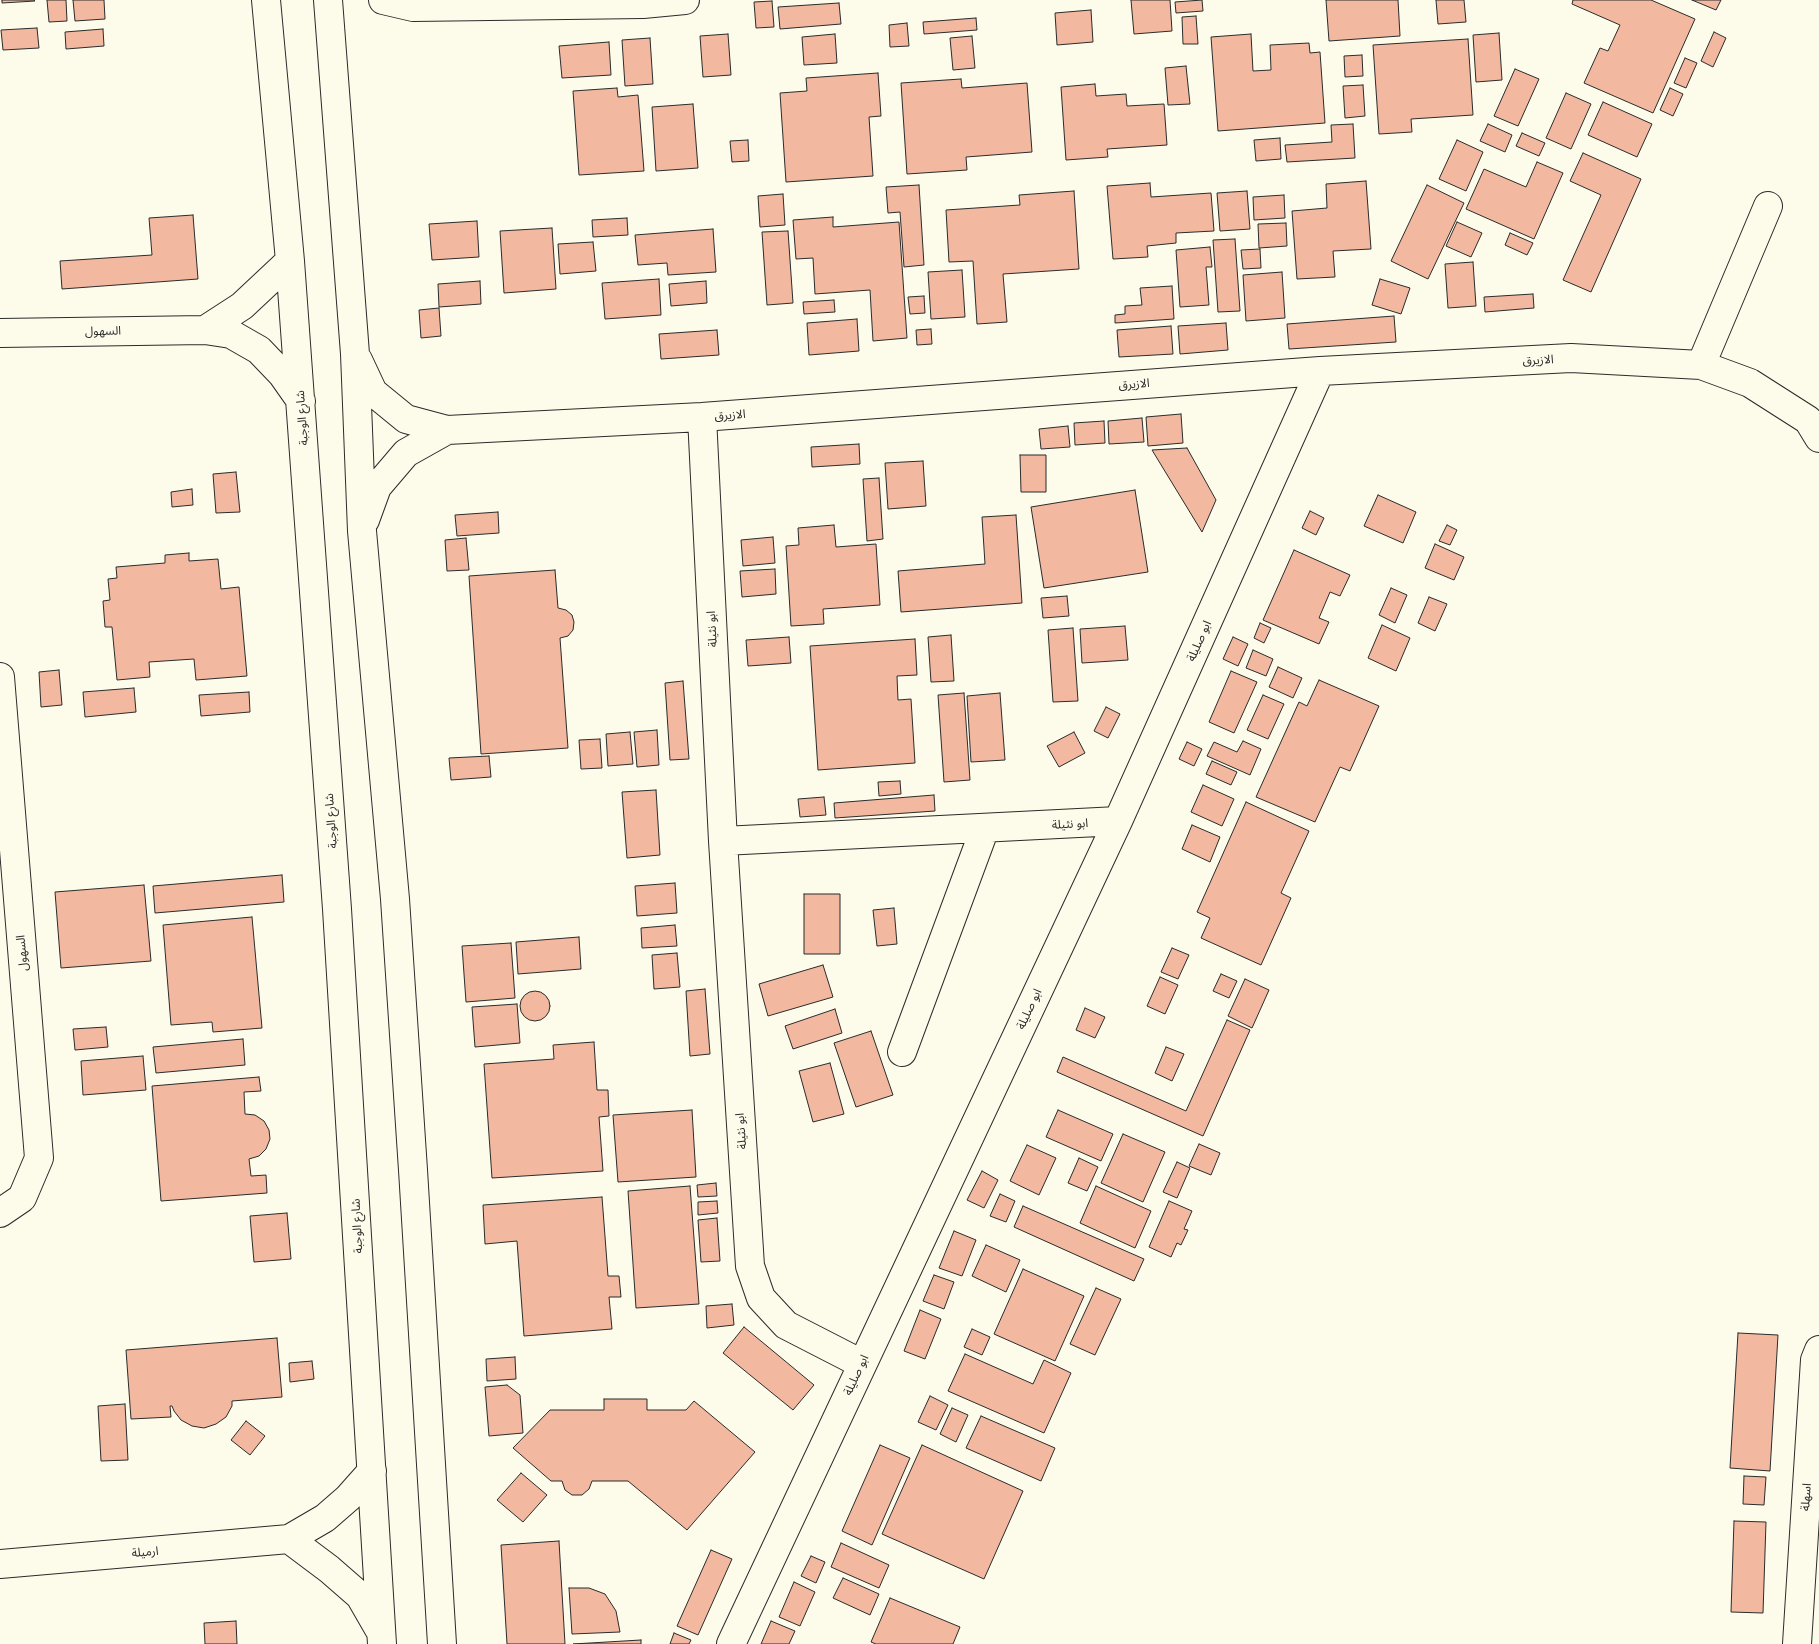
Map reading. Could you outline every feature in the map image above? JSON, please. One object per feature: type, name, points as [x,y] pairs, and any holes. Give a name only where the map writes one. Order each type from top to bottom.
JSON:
[{"type":"street","name":"شارع الوجبة","points":[[266,0],[301,401],[337,909],[382,1638]]},
{"type":"street","points":[[328,0],[355,354],[362,531],[395,908],[414,1170],[442,1644]]},
{"type":"street","points":[[383,0],[413,8],[685,0]]},
{"type":"street","points":[[1700,365],[1768,206]]},
{"type":"street","points":[[205,330],[242,306],[290,261]]},
{"type":"street","name":"السهول","points":[[0,333],[205,330],[231,334],[259,350],[282,374],[301,401]]},
{"type":"street","name":"الازيرق","points":[[355,354],[373,392],[406,419],[447,430],[702,417],[1320,370],[1571,358],[1700,365],[1750,383],[1813,429]]},
{"type":"street","name":"ابو صليلة","points":[[731,1644],[1118,822],[1320,370]]},
{"type":"street","name":"ابو نثيلة","points":[[702,417],[723,841],[750,1266],[761,1298],[786,1324],[862,1364]]},
{"type":"street","name":"الازيرق","points":[[362,531],[377,488],[406,453],[447,430]]},
{"type":"street","name":"السهول","points":[[0,677],[39,1158],[22,1198],[0,1213]]},
{"type":"street","name":"ابو نثيلة","points":[[723,841],[1118,822]]},
{"type":"street","points":[[902,1052],[985,828]]},
{"type":"street","name":"اسهلة","points":[[1797,1644],[1815,1360],[1819,1350]]},
{"type":"street","name":"ارميلة","points":[[0,1564],[289,1540],[325,1518],[348,1498],[372,1471]]},
{"type":"street","points":[[289,1540],[330,1569],[360,1596],[382,1638]]},
{"type":"building","points":[[2,0],[34,0],[35,1],[2,3]]},
{"type":"building","points":[[47,0],[66,0],[67,21],[49,22]]},
{"type":"building","points":[[73,0],[104,0],[105,19],[75,21]]},
{"type":"building","points":[[1131,0],[1170,0],[1172,31],[1134,34]]},
{"type":"building","points":[[1202,0],[1203,11],[1176,13],[1175,2]]},
{"type":"building","points":[[1326,0],[1398,0],[1400,36],[1329,41]]},
{"type":"building","points":[[1436,0],[1464,0],[1466,22],[1438,24]]},
{"type":"building","points":[[1573,0],[1651,0],[1695,19],[1653,113],[1584,83],[1600,48],[1608,51],[1620,25],[1572,4]]},
{"type":"building","points":[[1692,0],[1721,0],[1716,10]]},
{"type":"building","points":[[772,1],[774,27],[756,28],[754,2]]},
{"type":"building","points":[[839,3],[841,24],[780,29],[778,7]]},
{"type":"building","points":[[1091,10],[1093,42],[1057,45],[1055,13]]},
{"type":"building","points":[[1196,16],[1198,44],[1183,44],[1182,17]]},
{"type":"building","points":[[976,18],[977,30],[924,34],[923,22]]},
{"type":"building","points":[[907,23],[909,46],[890,47],[889,25]]},
{"type":"building","points":[[37,28],[39,48],[3,50],[1,30]]},
{"type":"building","points":[[103,29],[104,46],[66,49],[65,32]]},
{"type":"building","points":[[1714,32],[1726,38],[1713,67],[1701,61]]},
{"type":"building","points":[[1499,33],[1502,80],[1476,82],[1473,35]]},
{"type":"building","points":[[728,34],[731,75],[703,77],[700,36]]},
{"type":"building","points":[[835,34],[837,63],[804,65],[802,37]]},
{"type":"building","points":[[1251,34],[1253,71],[1271,70],[1270,45],[1309,43],[1310,53],[1320,52],[1325,123],[1218,131],[1211,37]]},
{"type":"building","points":[[972,36],[975,68],[953,70],[950,38]]},
{"type":"building","points":[[650,38],[653,84],[625,86],[622,40]]},
{"type":"building","points":[[1468,39],[1473,115],[1411,119],[1412,132],[1379,134],[1373,45]]},
{"type":"building","points":[[609,42],[611,75],[562,78],[559,46]]},
{"type":"building","points":[[1362,55],[1363,76],[1345,77],[1344,56]]},
{"type":"building","points":[[1685,58],[1697,63],[1686,88],[1674,83]]},
{"type":"building","points":[[1186,66],[1190,104],[1168,105],[1165,68]]},
{"type":"building","points":[[1515,69],[1539,79],[1518,126],[1494,116]]},
{"type":"building","points":[[878,73],[881,116],[869,117],[873,176],[786,182],[780,93],[807,91],[806,78]]},
{"type":"building","points":[[961,79],[962,88],[1027,83],[1032,152],[966,157],[967,170],[907,174],[901,83]]},
{"type":"building","points":[[1095,84],[1096,96],[1126,94],[1127,106],[1164,104],[1167,145],[1107,149],[1108,157],[1066,160],[1061,87]]},
{"type":"building","points":[[1363,85],[1365,116],[1345,118],[1343,86]]},
{"type":"building","points":[[617,88],[618,97],[638,95],[644,171],[579,175],[573,91]]},
{"type":"building","points":[[1670,88],[1683,94],[1673,116],[1660,110]]},
{"type":"building","points":[[1566,93],[1591,104],[1571,149],[1546,138]]},
{"type":"building","points":[[1603,102],[1652,124],[1637,157],[1588,135]]},
{"type":"building","points":[[693,104],[698,168],[656,171],[652,107]]},
{"type":"building","points":[[1353,124],[1355,158],[1287,162],[1285,145],[1332,142],[1331,125]]},
{"type":"building","points":[[1488,124],[1512,135],[1505,152],[1480,141]]},
{"type":"building","points":[[1522,133],[1545,143],[1539,156],[1516,146]]},
{"type":"building","points":[[1280,138],[1281,159],[1256,161],[1254,140]]},
{"type":"building","points":[[748,140],[749,161],[732,162],[730,141]]},
{"type":"building","points":[[1457,140],[1483,152],[1466,191],[1439,179]]},
{"type":"building","points":[[1583,153],[1641,179],[1591,292],[1563,280],[1601,195],[1570,181]]},
{"type":"building","points":[[1537,162],[1563,173],[1534,239],[1466,209],[1484,169],[1526,187]]},
{"type":"building","points":[[1366,181],[1371,249],[1333,251],[1335,277],[1297,279],[1292,211],[1327,208],[1326,184]]},
{"type":"building","points":[[1150,183],[1151,197],[1211,193],[1214,231],[1176,233],[1176,243],[1147,246],[1148,257],[1113,259],[1107,186]]},
{"type":"building","points":[[919,185],[924,265],[904,267],[900,212],[888,213],[886,187]]},
{"type":"building","points":[[1427,185],[1464,203],[1428,279],[1391,261]]},
{"type":"building","points":[[1074,191],[1079,269],[1003,274],[1007,322],[977,324],[973,261],[949,262],[946,210],[1020,205],[1019,195]]},
{"type":"building","points":[[1247,191],[1250,229],[1220,231],[1217,193]]},
{"type":"building","points":[[783,194],[785,225],[760,227],[758,196]]},
{"type":"building","points":[[1284,195],[1285,218],[1254,220],[1253,197]]},
{"type":"building","points":[[193,215],[198,279],[62,289],[60,261],[152,255],[149,218]]},
{"type":"building","points":[[833,217],[833,227],[899,222],[907,338],[873,341],[870,290],[815,294],[813,258],[796,259],[793,220]]},
{"type":"building","points":[[627,218],[628,235],[593,237],[592,220]]},
{"type":"building","points":[[477,221],[479,257],[432,260],[429,224]]},
{"type":"building","points":[[1457,222],[1482,233],[1471,257],[1446,246]]},
{"type":"building","points":[[1286,223],[1287,246],[1259,248],[1258,224]]},
{"type":"building","points":[[552,228],[556,289],[504,293],[500,231]]},
{"type":"building","points":[[713,229],[716,272],[668,275],[667,263],[638,265],[635,235]]},
{"type":"building","points":[[788,231],[793,303],[767,305],[762,232]]},
{"type":"building","points":[[1510,233],[1533,243],[1527,255],[1505,245]]},
{"type":"building","points":[[1235,239],[1240,311],[1218,312],[1213,240]]},
{"type":"building","points":[[593,242],[596,271],[560,274],[558,244]]},
{"type":"building","points":[[1210,247],[1212,267],[1206,267],[1209,305],[1180,307],[1176,250]]},
{"type":"building","points":[[1260,249],[1261,268],[1243,269],[1241,250]]},
{"type":"building","points":[[1473,262],[1476,306],[1448,308],[1445,264]]},
{"type":"building","points":[[962,270],[965,317],[931,319],[928,272]]},
{"type":"building","points":[[1282,272],[1285,318],[1246,321],[1243,275]]},
{"type":"building","points":[[659,279],[661,315],[605,319],[602,283]]},
{"type":"building","points":[[1380,279],[1410,288],[1401,314],[1372,305]]},
{"type":"building","points":[[480,281],[481,304],[439,307],[438,284]]},
{"type":"building","points":[[706,281],[707,303],[671,306],[669,284]]},
{"type":"building","points":[[1172,286],[1174,319],[1115,323],[1115,315],[1125,314],[1125,306],[1142,305],[1140,288]]},
{"type":"building","points":[[1533,294],[1534,308],[1485,312],[1484,297]]},
{"type":"building","points":[[924,296],[925,313],[910,314],[908,297]]},
{"type":"building","points":[[834,300],[835,312],[804,314],[803,302]]},
{"type":"building","points":[[439,308],[441,336],[421,338],[419,310]]},
{"type":"building","points":[[1394,316],[1396,342],[1289,349],[1287,324]]},
{"type":"building","points":[[857,319],[859,351],[809,355],[807,323]]},
{"type":"building","points":[[1226,323],[1228,350],[1180,354],[1178,326]]},
{"type":"building","points":[[1171,326],[1173,354],[1119,357],[1117,330]]},
{"type":"building","points":[[931,329],[932,344],[917,345],[916,330]]},
{"type":"building","points":[[717,330],[719,355],[661,359],[659,334]]},
{"type":"building","points":[[1181,414],[1183,443],[1148,446],[1146,417]]},
{"type":"building","points":[[1142,418],[1144,442],[1109,444],[1108,421]]},
{"type":"building","points":[[1104,421],[1105,443],[1075,445],[1074,423]]},
{"type":"building","points":[[1068,426],[1070,447],[1041,449],[1039,429]]},
{"type":"building","points":[[859,444],[860,464],[812,467],[811,447]]},
{"type":"building","points":[[1187,448],[1216,500],[1202,532],[1152,450]]},
{"type":"building","points":[[1020,455],[1046,455],[1046,492],[1021,492]]},
{"type":"building","points":[[923,461],[926,506],[888,509],[885,463]]},
{"type":"building","points":[[236,472],[240,512],[216,513],[213,474]]},
{"type":"building","points":[[879,478],[883,539],[867,541],[863,479]]},
{"type":"building","points":[[192,489],[193,505],[172,507],[171,492]]},
{"type":"building","points":[[1135,490],[1148,572],[1044,588],[1031,507]]},
{"type":"building","points":[[1378,495],[1416,512],[1403,543],[1364,526]]},
{"type":"building","points":[[1310,511],[1324,518],[1316,535],[1302,528]]},
{"type":"building","points":[[498,512],[499,533],[457,536],[455,515]]},
{"type":"building","points":[[1016,515],[1022,603],[901,612],[898,571],[985,564],[982,517]]},
{"type":"building","points":[[834,525],[836,547],[876,544],[880,605],[823,609],[824,624],[791,626],[786,546],[799,545],[798,528]]},
{"type":"building","points":[[1447,525],[1457,530],[1450,545],[1439,541]]},
{"type":"building","points":[[773,537],[775,563],[743,566],[741,540]]},
{"type":"building","points":[[466,538],[469,570],[447,571],[445,540]]},
{"type":"building","points":[[1435,544],[1464,557],[1454,580],[1425,568]]},
{"type":"building","points":[[1294,550],[1350,575],[1340,596],[1330,592],[1319,618],[1329,622],[1319,644],[1263,620]]},
{"type":"building","points":[[189,553],[189,561],[218,559],[221,589],[239,587],[247,676],[196,680],[194,659],[149,662],[150,677],[117,680],[112,627],[105,627],[103,601],[110,600],[108,579],[117,578],[116,567],[165,563],[165,555]]},
{"type":"building","points":[[775,569],[776,594],[742,597],[740,571]]},
{"type":"building","points":[[555,570],[558,608],[566,610],[572,615],[574,622],[573,630],[568,636],[560,638],[568,748],[481,754],[469,576]]},
{"type":"building","points":[[1391,588],[1407,595],[1395,623],[1379,615]]},
{"type":"building","points":[[1067,596],[1069,616],[1043,618],[1041,598]]},
{"type":"building","points":[[1429,597],[1447,604],[1435,631],[1418,623]]},
{"type":"building","points":[[1260,623],[1271,628],[1264,643],[1254,638]]},
{"type":"building","points":[[1382,625],[1410,638],[1396,671],[1368,658]]},
{"type":"building","points":[[1125,626],[1128,660],[1082,663],[1080,629]]},
{"type":"building","points":[[1073,628],[1078,701],[1053,702],[1048,630]]},
{"type":"building","points":[[951,635],[954,681],[931,682],[928,637]]},
{"type":"building","points":[[789,637],[791,663],[748,666],[746,640]]},
{"type":"building","points":[[1233,637],[1248,644],[1238,666],[1223,659]]},
{"type":"building","points":[[915,639],[917,675],[897,676],[898,700],[911,699],[915,763],[818,770],[810,646]]},
{"type":"building","points":[[1253,650],[1273,659],[1266,676],[1246,668]]},
{"type":"building","points":[[1278,667],[1302,678],[1293,698],[1269,687]]},
{"type":"building","points":[[59,670],[62,705],[41,707],[39,672]]},
{"type":"building","points":[[1231,671],[1257,682],[1234,733],[1209,722]]},
{"type":"building","points":[[1319,680],[1379,706],[1350,771],[1340,767],[1315,822],[1256,797],[1299,702],[1307,706]]},
{"type":"building","points":[[683,681],[689,759],[670,760],[665,683]]},
{"type":"building","points":[[134,688],[136,712],[85,717],[83,692]]},
{"type":"building","points":[[249,692],[250,712],[201,716],[199,695]]},
{"type":"building","points":[[964,693],[970,780],[944,782],[938,695]]},
{"type":"building","points":[[1000,693],[1005,760],[971,762],[967,696]]},
{"type":"building","points":[[1263,695],[1284,704],[1268,739],[1247,730]]},
{"type":"building","points":[[1106,707],[1120,714],[1108,738],[1094,731]]},
{"type":"building","points":[[657,730],[659,765],[637,767],[634,732]]},
{"type":"building","points":[[630,732],[633,764],[608,766],[606,734]]},
{"type":"building","points":[[1074,732],[1085,753],[1059,767],[1047,746]]},
{"type":"building","points":[[600,739],[602,768],[581,769],[579,740]]},
{"type":"building","points":[[1243,741],[1261,749],[1250,775],[1207,756],[1214,742],[1237,752]]},
{"type":"building","points":[[1187,742],[1202,749],[1194,766],[1179,759]]},
{"type":"building","points":[[489,756],[491,777],[451,780],[449,758]]},
{"type":"building","points":[[1212,761],[1237,772],[1231,785],[1206,774]]},
{"type":"building","points":[[900,781],[901,794],[879,796],[878,782]]},
{"type":"building","points":[[1203,785],[1234,799],[1222,826],[1191,812]]},
{"type":"building","points":[[656,790],[660,855],[627,858],[622,792]]},
{"type":"building","points":[[934,795],[935,811],[835,818],[834,803]]},
{"type":"building","points":[[824,797],[826,815],[800,817],[798,799]]},
{"type":"building","points":[[1246,802],[1309,831],[1281,893],[1291,898],[1261,965],[1201,938],[1210,918],[1197,912]]},
{"type":"building","points":[[1192,825],[1220,837],[1210,862],[1182,849]]},
{"type":"building","points":[[282,875],[284,902],[155,913],[153,886]]},
{"type":"building","points":[[675,883],[677,913],[637,916],[635,886]]},
{"type":"building","points":[[144,885],[151,961],[61,968],[55,892]]},
{"type":"building","points":[[804,894],[840,894],[840,954],[804,954]]},
{"type":"building","points":[[894,908],[897,944],[877,946],[873,910]]},
{"type":"building","points":[[252,917],[262,1028],[213,1032],[212,1022],[171,1025],[163,925]]},
{"type":"building","points":[[675,925],[677,946],[642,948],[641,928]]},
{"type":"building","points":[[579,937],[581,969],[518,974],[516,942]]},
{"type":"building","points":[[511,943],[515,998],[466,1002],[462,946]]},
{"type":"building","points":[[1172,948],[1189,955],[1178,979],[1161,972]]},
{"type":"building","points":[[677,953],[680,987],[654,989],[652,955]]},
{"type":"building","points":[[823,965],[833,997],[768,1016],[759,984]]},
{"type":"building","points":[[1221,974],[1237,981],[1229,998],[1213,991]]},
{"type":"building","points":[[1160,977],[1178,985],[1165,1014],[1147,1006]]},
{"type":"building","points":[[1245,979],[1269,990],[1252,1028],[1228,1016]]},
{"type":"building","points":[[705,989],[710,1054],[690,1056],[686,991]]},
{"type":"building","points":[[535,991],[546,995],[550,1006],[546,1017],[535,1021],[524,1017],[520,1006],[524,995]]},
{"type":"building","points":[[517,1004],[520,1043],[475,1047],[472,1007]]},
{"type":"building","points":[[1085,1008],[1105,1017],[1095,1038],[1076,1030]]},
{"type":"building","points":[[835,1009],[842,1033],[793,1049],[785,1026]]},
{"type":"building","points":[[1227,1020],[1250,1030],[1203,1136],[1057,1072],[1063,1057],[1186,1111]]},
{"type":"building","points":[[106,1027],[108,1047],[75,1050],[73,1029]]},
{"type":"building","points":[[871,1031],[893,1095],[856,1107],[834,1043]]},
{"type":"building","points":[[243,1039],[245,1065],[156,1073],[153,1047]]},
{"type":"building","points":[[594,1042],[597,1090],[608,1090],[609,1116],[599,1117],[603,1171],[492,1178],[484,1064],[554,1059],[553,1045]]},
{"type":"building","points":[[1166,1047],[1184,1054],[1172,1081],[1155,1073]]},
{"type":"building","points":[[143,1056],[146,1090],[83,1095],[81,1061]]},
{"type":"building","points":[[830,1063],[844,1114],[813,1122],[799,1071]]},
{"type":"building","points":[[259,1077],[261,1091],[244,1092],[245,1114],[255,1115],[264,1121],[269,1130],[270,1139],[266,1149],[259,1156],[249,1159],[251,1176],[266,1175],[267,1193],[161,1201],[152,1086]]},
{"type":"building","points":[[692,1110],[696,1177],[618,1182],[613,1115]]},
{"type":"building","points":[[1058,1110],[1113,1134],[1101,1161],[1046,1137]]},
{"type":"building","points":[[1123,1134],[1165,1152],[1143,1202],[1101,1183]]},
{"type":"building","points":[[1199,1144],[1220,1153],[1211,1175],[1189,1166]]},
{"type":"building","points":[[1027,1145],[1056,1158],[1039,1195],[1010,1181]]},
{"type":"building","points":[[1079,1158],[1098,1167],[1087,1191],[1068,1183]]},
{"type":"building","points":[[1177,1162],[1190,1168],[1177,1198],[1163,1192]]},
{"type":"building","points":[[982,1171],[998,1180],[984,1208],[967,1200]]},
{"type":"building","points":[[716,1183],[717,1196],[698,1197],[697,1185]]},
{"type":"building","points":[[690,1186],[699,1304],[636,1308],[628,1191]]},
{"type":"building","points":[[1096,1186],[1151,1211],[1135,1248],[1080,1223]]},
{"type":"building","points":[[1000,1194],[1015,1201],[1006,1222],[990,1216]]},
{"type":"building","points":[[602,1197],[608,1276],[619,1276],[621,1297],[609,1297],[612,1329],[524,1336],[517,1241],[485,1244],[483,1205]]},
{"type":"building","points":[[717,1201],[718,1213],[698,1215],[698,1202]]},
{"type":"building","points":[[1169,1201],[1192,1211],[1184,1229],[1188,1230],[1181,1245],[1177,1243],[1171,1257],[1149,1247]]},
{"type":"building","points":[[1023,1206],[1144,1259],[1134,1281],[1014,1227]]},
{"type":"building","points":[[287,1213],[291,1259],[254,1262],[250,1216]]},
{"type":"building","points":[[717,1218],[720,1261],[701,1262],[698,1220]]},
{"type":"building","points":[[954,1231],[976,1240],[962,1276],[939,1268]]},
{"type":"building","points":[[986,1245],[1020,1260],[1006,1292],[972,1276]]},
{"type":"building","points":[[1023,1269],[1084,1296],[1055,1361],[994,1334]]},
{"type":"building","points":[[934,1275],[954,1282],[944,1309],[923,1301]]},
{"type":"building","points":[[1096,1288],[1121,1299],[1095,1355],[1070,1344]]},
{"type":"building","points":[[732,1304],[734,1325],[707,1328],[706,1306]]},
{"type":"building","points":[[920,1310],[941,1319],[925,1359],[904,1351]]},
{"type":"building","points":[[744,1327],[814,1385],[793,1410],[723,1353]]},
{"type":"building","points":[[972,1329],[990,1337],[982,1355],[964,1347]]},
{"type":"building","points":[[1738,1333],[1778,1335],[1770,1471],[1730,1468]]},
{"type":"building","points":[[277,1338],[282,1397],[232,1401],[232,1406],[226,1417],[216,1424],[204,1428],[192,1426],[181,1420],[172,1406],[170,1406],[171,1417],[131,1419],[126,1350]]},
{"type":"building","points":[[965,1354],[1033,1384],[1044,1360],[1071,1373],[1044,1433],[948,1391]]},
{"type":"building","points":[[515,1357],[516,1379],[487,1381],[486,1359]]},
{"type":"building","points":[[312,1361],[314,1379],[290,1382],[289,1363]]},
{"type":"building","points":[[507,1385],[520,1395],[523,1433],[489,1436],[485,1387]]},
{"type":"building","points":[[930,1396],[948,1405],[936,1430],[918,1422]]},
{"type":"building","points":[[604,1399],[647,1399],[647,1410],[686,1410],[694,1401],[755,1452],[687,1530],[628,1481],[592,1481],[589,1489],[582,1495],[572,1495],[565,1490],[562,1481],[551,1481],[513,1448],[550,1410],[604,1410]]},
{"type":"building","points":[[125,1404],[128,1460],[101,1461],[98,1406]]},
{"type":"building","points":[[952,1408],[968,1415],[956,1442],[940,1434]]},
{"type":"building","points":[[981,1416],[1055,1448],[1041,1481],[966,1448]]},
{"type":"building","points":[[246,1421],[265,1436],[250,1455],[231,1440]]},
{"type":"building","points":[[880,1445],[910,1458],[872,1545],[842,1531]]},
{"type":"building","points":[[922,1445],[1023,1491],[984,1579],[882,1534]]},
{"type":"building","points":[[521,1473],[547,1495],[523,1522],[497,1500]]},
{"type":"building","points":[[1744,1476],[1766,1477],[1764,1505],[1743,1504]]},
{"type":"building","points":[[1734,1521],[1766,1522],[1763,1613],[1731,1612]]},
{"type":"building","points":[[559,1541],[565,1644],[507,1644],[501,1545]]},
{"type":"building","points":[[841,1543],[889,1565],[879,1588],[831,1567]]},
{"type":"building","points":[[711,1550],[732,1559],[698,1635],[677,1626]]},
{"type":"building","points":[[811,1556],[825,1562],[816,1583],[801,1576]]},
{"type":"building","points":[[843,1578],[879,1594],[870,1615],[833,1598]]},
{"type":"building","points":[[794,1582],[815,1592],[800,1626],[779,1617]]},
{"type":"building","points":[[569,1588],[589,1588],[605,1594],[616,1611],[620,1632],[572,1634]]},
{"type":"building","points":[[890,1598],[960,1627],[953,1644],[876,1644],[871,1642]]},
{"type":"building","points":[[236,1621],[237,1644],[205,1644],[204,1623]]},
{"type":"building","points":[[771,1621],[795,1631],[789,1644],[761,1644]]},
{"type":"building","points":[[674,1633],[691,1640],[689,1644],[670,1644]]},
{"type":"building","points":[[641,1640],[641,1644],[573,1644]]}]
